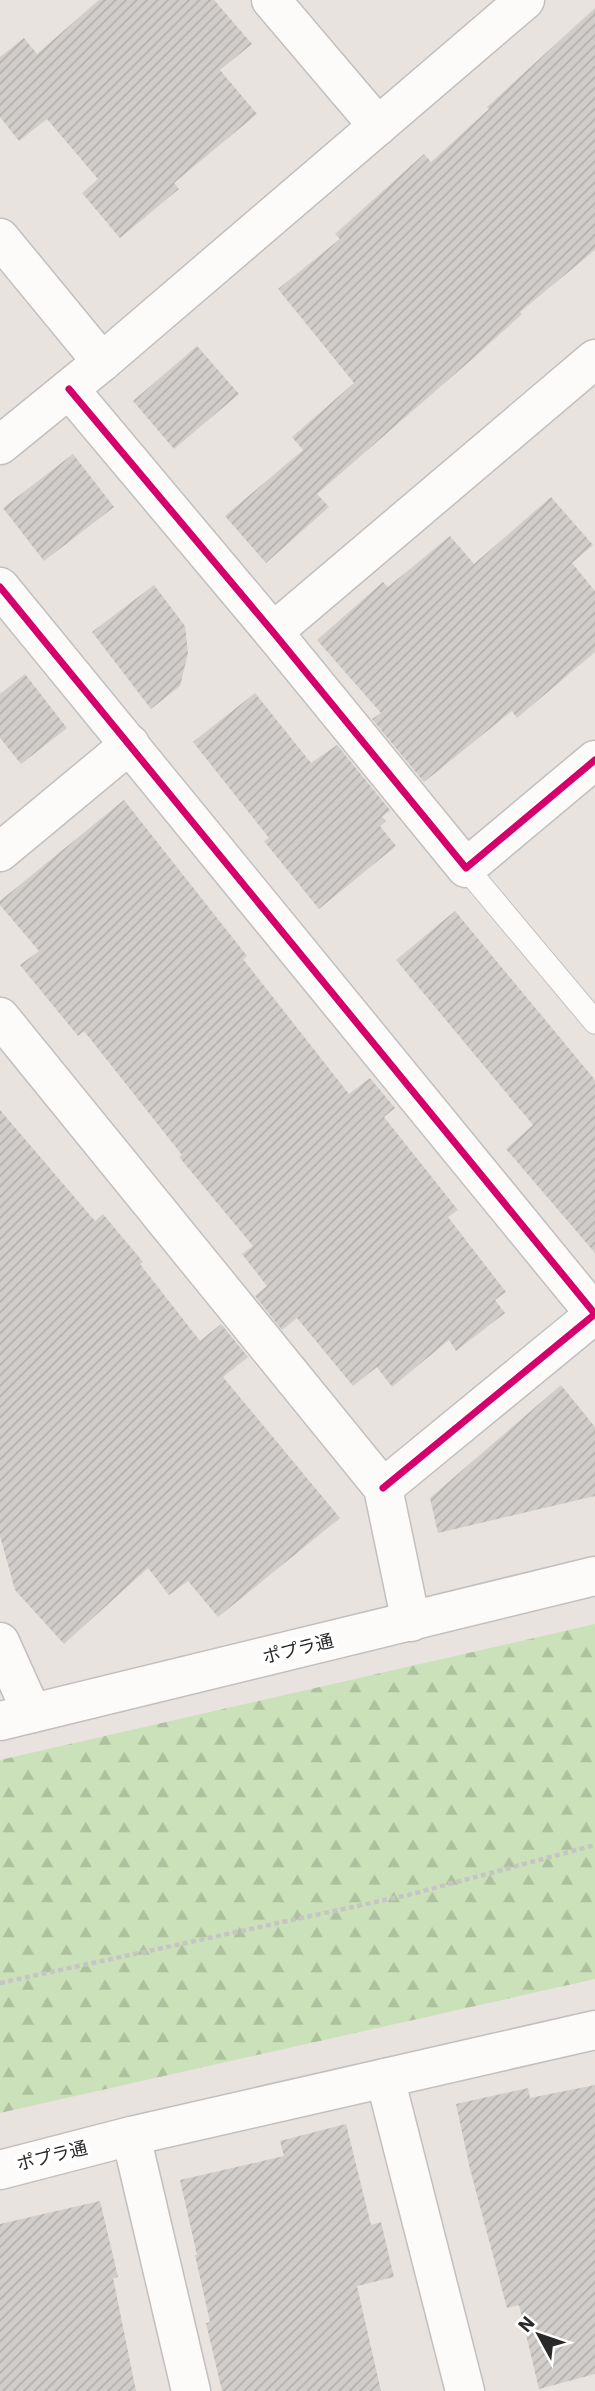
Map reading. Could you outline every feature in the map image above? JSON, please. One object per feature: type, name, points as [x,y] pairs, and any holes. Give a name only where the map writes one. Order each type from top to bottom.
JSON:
[{"type":"street","points":[[271,0],[378,127]]},
{"type":"street","points":[[0,445],[102,362],[525,0]]},
{"type":"street","points":[[0,238],[102,362]]},
{"type":"street","points":[[273,632],[595,359]]},
{"type":"street","points":[[69,389],[466,868],[595,760]]},
{"type":"street","points":[[0,587],[595,1314],[383,1488]]},
{"type":"street","points":[[0,852],[130,744]]},
{"type":"street","points":[[0,1017],[383,1488],[411,1622]]},
{"type":"street","name":"ポプラ通","points":[[16,1717],[595,1576]]},
{"type":"street","points":[[0,1642],[16,1717]]},
{"type":"street","name":"ポプラ通","points":[[0,2169],[131,2136],[595,2030]]},
{"type":"street","points":[[385,2078],[465,2391]]},
{"type":"street","points":[[131,2136],[191,2391]]},
{"type":"lane","points":[[466,868],[595,1022]]},
{"type":"path","points":[[0,1983],[408,1895],[595,1845]]},
{"type":"green space","points":[[595,1624],[595,1979],[0,2113],[0,1760]]},
{"type":"building","points":[[99,0],[214,0],[252,44],[220,70],[257,114],[174,183],[179,189],[120,238],[82,193],[98,179],[47,119],[19,141],[0,117],[0,57],[24,38],[37,54]]},
{"type":"building","points":[[595,8],[595,250],[520,312],[522,314],[478,354],[317,494],[329,507],[266,563],[225,516],[303,450],[292,437],[354,383],[278,289],[340,239],[335,234],[424,154],[431,162]]},
{"type":"building","points":[[197,346],[239,394],[174,449],[133,401]]},
{"type":"building","points":[[73,454],[114,507],[44,561],[3,508]]},
{"type":"building","points":[[551,497],[593,545],[572,563],[595,591],[595,652],[517,718],[512,711],[424,782],[372,719],[381,713],[317,640],[383,582],[388,587],[450,536],[474,564]]},
{"type":"building","points":[[154,585],[185,626],[188,653],[180,686],[151,709],[92,632]]},
{"type":"building","points":[[25,674],[67,728],[21,764],[0,738],[0,694]]},
{"type":"building","points":[[255,693],[311,763],[337,745],[390,810],[382,817],[386,821],[380,826],[396,846],[319,909],[264,841],[269,838],[193,742]]},
{"type":"building","points":[[124,800],[247,956],[243,959],[349,1094],[370,1078],[395,1108],[384,1117],[458,1210],[448,1217],[506,1292],[495,1300],[505,1313],[456,1351],[449,1340],[392,1387],[377,1367],[353,1386],[297,1318],[282,1330],[255,1296],[267,1286],[242,1254],[253,1246],[179,1157],[182,1155],[84,1031],[78,1036],[20,965],[39,951],[0,905],[0,901]]},
{"type":"building","points":[[455,911],[595,1080],[595,1253],[506,1149],[533,1125],[396,960]]},
{"type":"building","points":[[0,1110],[95,1221],[103,1214],[143,1262],[140,1264],[200,1341],[221,1324],[248,1357],[223,1377],[340,1518],[218,1617],[188,1581],[169,1595],[148,1568],[64,1644],[15,1590],[0,1536]]},
{"type":"building","points":[[561,1385],[595,1427],[595,1496],[438,1533],[430,1498]]},
{"type":"building","points":[[595,2085],[595,2374],[539,2389],[519,2305],[507,2308],[470,2169],[456,2104],[528,2088],[530,2098]]},
{"type":"building","points":[[346,2124],[371,2225],[381,2222],[394,2277],[357,2286],[381,2391],[222,2391],[206,2323],[210,2322],[180,2180],[284,2156],[280,2141]]},
{"type":"building","points":[[100,2201],[118,2277],[113,2278],[136,2391],[0,2391],[0,2224]]},
{"type":"cycle path","points":[[69,389],[466,868],[595,760]]},
{"type":"cycle path","points":[[0,587],[595,1314],[383,1488]]}]
